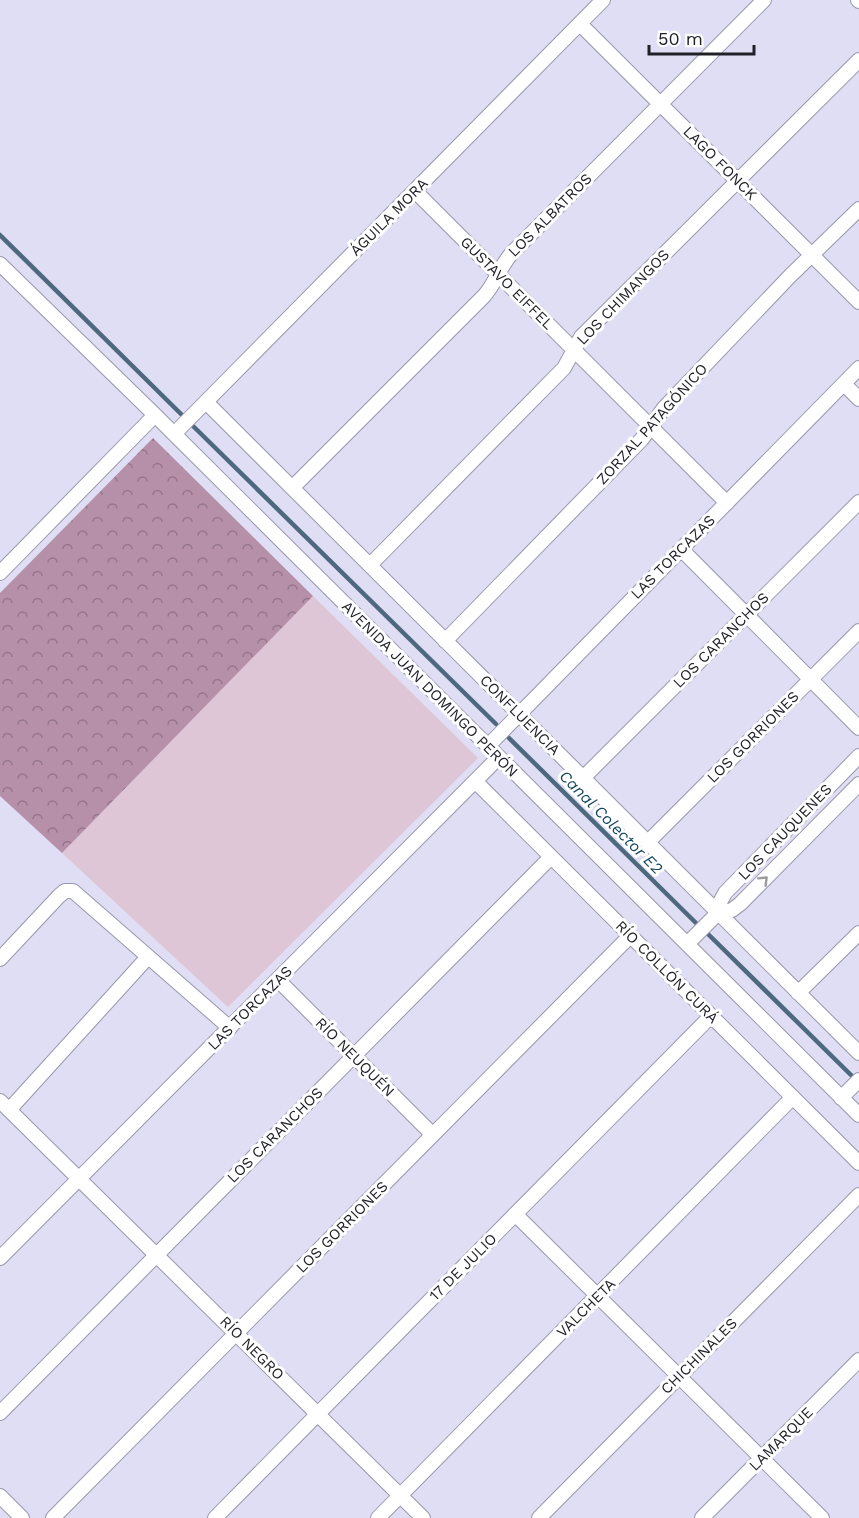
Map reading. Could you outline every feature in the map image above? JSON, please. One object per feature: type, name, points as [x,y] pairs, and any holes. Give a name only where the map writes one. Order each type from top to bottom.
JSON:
[{"type":"street","name":"ÁGUILA MORA","points":[[174,434],[603,0]]},
{"type":"street","name":"LOS ALBATROS","points":[[292,488],[484,296],[513,252],[764,0]]},
{"type":"street","name":"LAGO FONCK","points":[[580,24],[859,302]]},
{"type":"street","name":"LOS CHIMANGOS","points":[[370,565],[564,368],[581,337],[859,60]]},
{"type":"street","name":"GUSTAVO EIFFEL","points":[[415,191],[727,503]]},
{"type":"street","name":"ZORZAL PATAGÓNICO","points":[[446,641],[642,439],[664,408],[859,209]]},
{"type":"street","name":"AVENIDA JUAN DOMINGO PERÓN","points":[[0,264],[155,415],[859,1115]]},
{"type":"street","name":"LAS TORCAZAS","points":[[488,746],[859,368]]},
{"type":"street","points":[[844,384],[859,399]]},
{"type":"street","name":"CONFLUENCIA","points":[[206,402],[859,1053]]},
{"type":"street","points":[[0,573],[155,415]]},
{"type":"street","name":"LOS CARANCHOS","points":[[583,778],[859,502]]},
{"type":"street","points":[[681,549],[859,728]]},
{"type":"street","name":"LOS GORRIONES","points":[[648,842],[859,631]]},
{"type":"street","name":"LOS CAUQUENES","points":[[718,913],[719,904],[725,893],[859,756]]},
{"type":"street","name":"LAS TORCAZAS","points":[[0,1258],[499,757]]},
{"type":"street","name":"RÍO COLLÓN CURÁ","points":[[475,782],[859,1163]]},
{"type":"street","name":"LOS CAUQUENES","points":[[687,944],[718,913],[732,910],[740,904],[859,784]]},
{"type":"street","name":"LOS CARANCHOS","points":[[0,1413],[551,857]]},
{"type":"street","points":[[0,959],[59,896],[69,891],[79,896],[230,1028]]},
{"type":"street","points":[[798,993],[859,933]]},
{"type":"street","name":"LOS GORRIONES","points":[[53,1518],[630,936]]},
{"type":"street","points":[[5,1105],[148,957]]},
{"type":"street","name":"RÍO NEUQUÉN","points":[[278,980],[433,1135]]},
{"type":"street","name":"17 DE JULIO","points":[[215,1518],[711,1016]]},
{"type":"street","points":[[841,1098],[859,1080]]},
{"type":"street","name":"VALCHETA","points":[[378,1518],[793,1097]]},
{"type":"street","name":"RÍO NEGRO","points":[[5,1105],[423,1518]]},
{"type":"street","name":"CHICHINALES","points":[[539,1518],[859,1195]]},
{"type":"street","points":[[515,1214],[822,1518]]},
{"type":"street","name":"LAMARQUE","points":[[702,1518],[859,1360]]},
{"type":"street","points":[[0,1496],[22,1518]]},
{"type":"shaded area","points":[[313,596],[478,758],[228,1007],[62,853]]},
{"type":"green space","points":[[153,438],[313,596],[62,853],[0,796],[0,593]]},
{"type":"waterway","points":[[0,235],[182,415]]},
{"type":"waterway","points":[[193,426],[496,724]]},
{"type":"waterway","name":"Canal Colector E2","points":[[509,738],[696,923]]},
{"type":"waterway","name":"Canal Colector E2","points":[[708,934],[853,1077]]}]
